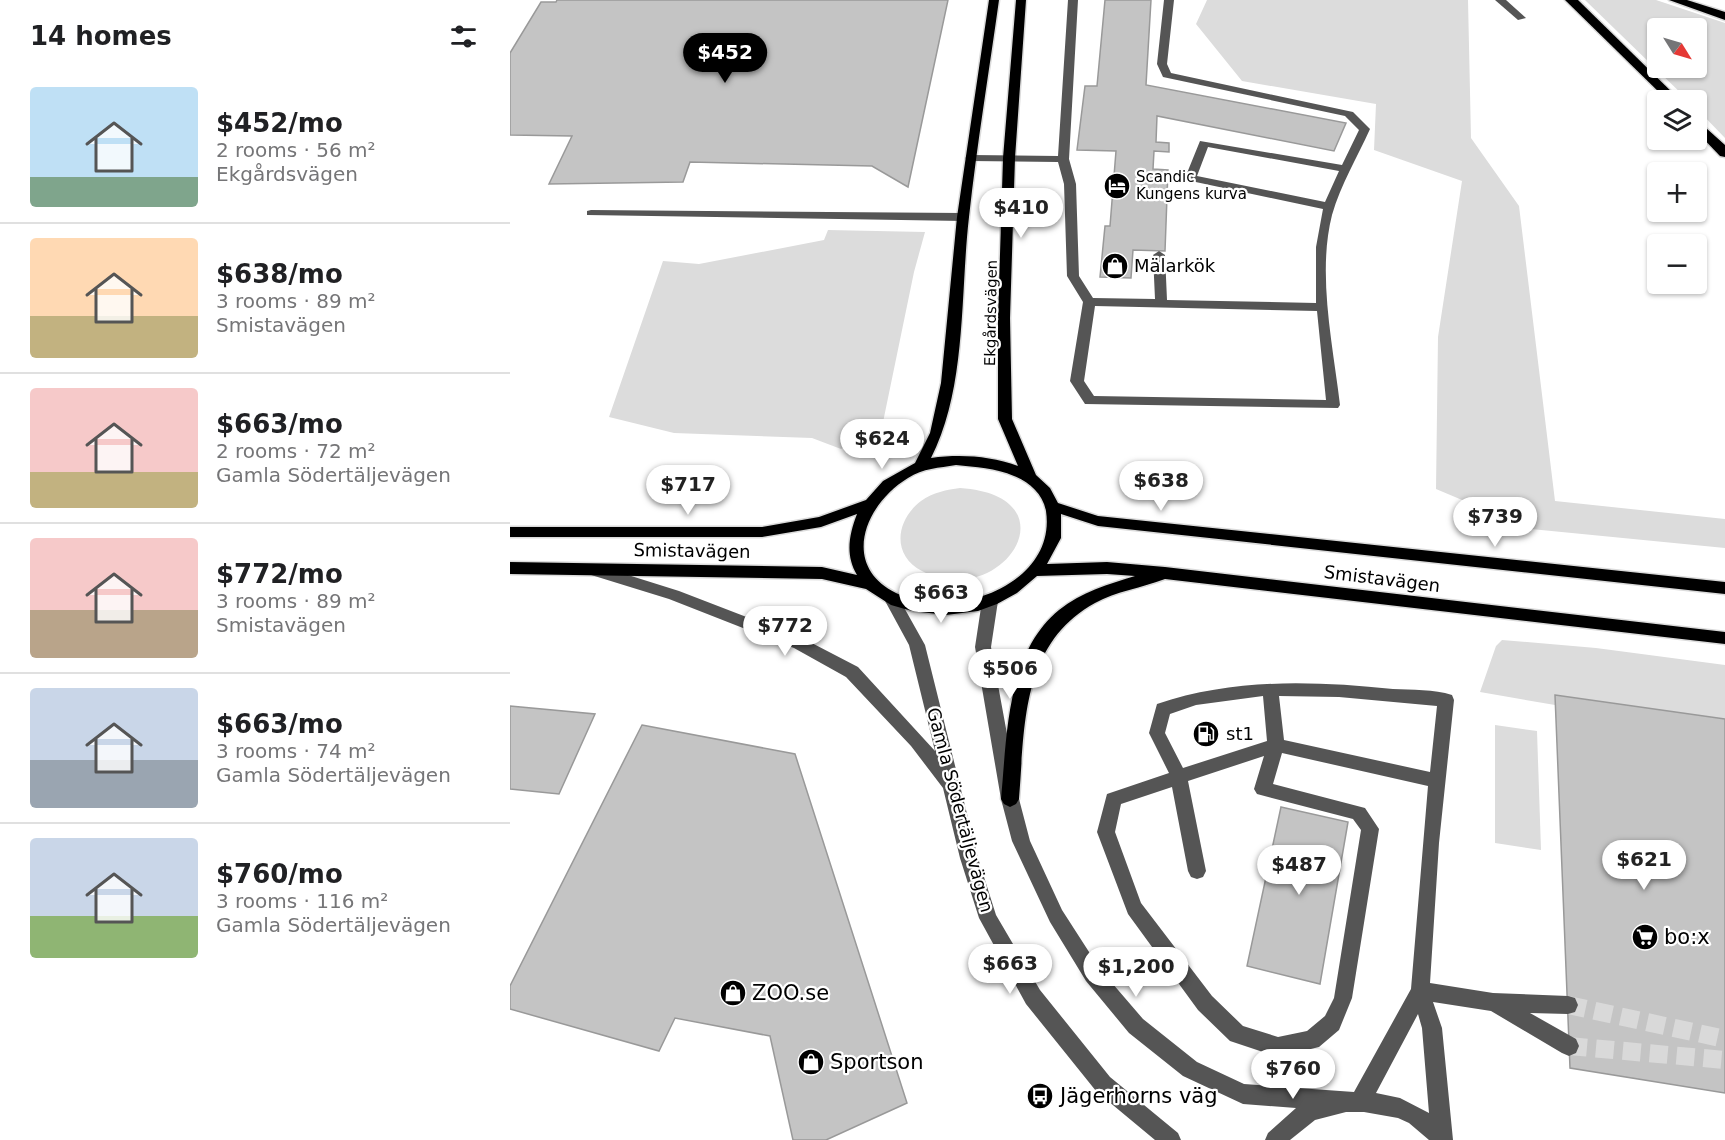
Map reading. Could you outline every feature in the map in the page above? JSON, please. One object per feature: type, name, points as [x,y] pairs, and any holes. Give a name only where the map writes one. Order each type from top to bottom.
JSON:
[{"type":"highway","points":[[1571,0],[1664,90]]},
{"type":"highway","points":[[1675,0],[1725,15]]},
{"type":"highway","points":[[1688,0],[1725,15]]},
{"type":"highway","points":[[1707,134],[1725,153]]},
{"type":"main road","name":"Ekgårdsvägen","points":[[920,466],[937,433],[948,383],[963,217],[994,0]]},
{"type":"main road","name":"Ekgårdsvägen","points":[[1021,0],[1009,158],[1004,318],[1005,419],[1030,478]]},
{"type":"main road","points":[[956,460],[989,463],[1009,468],[1030,478],[1047,491],[1055,507],[1055,530],[1049,550],[1033,570],[1013,588],[990,601],[961,608],[934,607],[892,599],[871,584],[858,563],[856,535],[867,505],[901,476],[920,466],[956,460]]},
{"type":"main road","name":"Smistavägen","points":[[510,532],[762,532],[821,522],[867,505]]},
{"type":"main road","name":"Smistavägen","points":[[1055,507],[1098,521],[1725,588]]},
{"type":"main road","name":"Smistavägen","points":[[510,568],[822,573],[871,584]]},
{"type":"main road","name":"Smistavägen","points":[[1033,570],[1107,568],[1165,573],[1725,638]]},
{"type":"main road","points":[[1010,799],[1023,682],[1036,646],[1060,618],[1089,599],[1165,573]]},
{"type":"street","points":[[1073,0],[1063,159],[1070,184],[1073,276],[1089,302],[1077,381],[1090,401],[1333,405],[1321,256],[1324,225],[1365,129],[1349,114],[1167,75],[1162,64],[1169,0]]},
{"type":"street","points":[[1500,0],[1521,18]]},
{"type":"street","points":[[1330,207],[1191,178],[1203,143],[1347,169]]},
{"type":"street","points":[[971,158],[1063,159]]},
{"type":"street","points":[[591,213],[963,217]]},
{"type":"street","points":[[1159,255],[1161,304]]},
{"type":"street","points":[[1089,302],[1324,307]]},
{"type":"street","points":[[591,569],[674,595],[800,644],[852,672],[917,741],[952,788]]},
{"type":"street","name":"Gamla Södertäljevägen","points":[[892,599],[917,645],[952,788],[988,918],[1033,998],[1103,1084],[1171,1140]]},
{"type":"street","points":[[990,601],[983,647],[1010,799],[1021,841],[1056,916],[1093,975],[1136,1026],[1190,1069],[1243,1094],[1351,1101],[1390,1106],[1418,1118],[1442,1138]]},
{"type":"street","points":[[1197,871],[1179,777],[1157,733],[1163,709],[1194,696],[1269,691],[1317,690],[1446,700],[1420,991],[1432,1028],[1442,1138]]},
{"type":"street","points":[[1269,691],[1276,745],[1263,789],[1359,813],[1370,829],[1343,998],[1332,1023],[1312,1040],[1278,1047],[1238,1034],[1205,1003],[1134,908],[1106,832],[1113,799],[1276,745],[1438,781]]},
{"type":"street","points":[[1420,991],[1493,1002],[1568,1005]]},
{"type":"street","points":[[1275,1140],[1309,1111],[1351,1101],[1420,991]]},
{"type":"street","points":[[1493,1002],[1569,1046]]},
{"type":"shaded area","points":[[1207,0],[1468,0],[1471,138],[1519,206],[1555,501],[1725,519],[1725,548],[1531,529],[1436,489],[1438,337],[1462,181],[1374,150],[1376,104],[1242,81],[1196,24]]},
{"type":"shaded area","points":[[1585,0],[1656,0],[1725,23],[1725,138],[1707,119],[1707,90],[1678,90],[1665,78],[1707,78],[1707,18],[1647,18],[1647,60]]},
{"type":"shaded area","points":[[828,230],[925,232],[914,272],[882,427],[841,449],[812,438],[674,433],[609,417],[663,261],[699,264],[824,240]]},
{"type":"shaded area","points":[[960,488],[995,496],[1015,510],[1020,529],[1015,548],[1000,565],[978,576],[951,580],[922,571],[912,564],[901,547],[901,537],[906,518],[921,501],[935,493]]},
{"type":"shaded area","points":[[1502,640],[1596,648],[1725,665],[1725,719],[1555,695],[1555,705],[1480,692],[1496,646]]},
{"type":"shaded area","points":[[1495,725],[1537,731],[1541,850],[1495,843]]},
{"type":"building","points":[[557,0],[948,0],[908,187],[872,166],[690,162],[683,182],[549,184],[572,136],[510,135],[510,53],[541,2],[556,2]]},
{"type":"building","points":[[1105,0],[1151,0],[1146,85],[1346,123],[1334,151],[1157,116],[1156,142],[1169,143],[1169,152],[1154,151],[1153,169],[1168,170],[1165,251],[1133,250],[1131,278],[1100,277],[1105,226],[1110,226],[1116,151],[1077,150],[1085,86],[1097,86]]},
{"type":"building","name":"bo:x","points":[[1555,695],[1725,719],[1725,1093],[1570,1068]]},
{"type":"building","points":[[510,706],[595,714],[559,794],[510,789]]},
{"type":"building","points":[[642,725],[795,754],[907,1103],[826,1140],[793,1140],[770,1036],[675,1018],[659,1051],[510,1009],[510,986]]},
{"type":"building","points":[[1281,807],[1348,822],[1320,984],[1247,966]]},
{"type":"tunnel","points":[[1568,1005],[1725,1039]]},
{"type":"tunnel","points":[[1569,1046],[1725,1060]]},
{"type":"place","name":"Scandic Kungens kurva","points":[[1117,186]]},
{"type":"place","name":"Mälarkök","points":[[1115,266]]},
{"type":"place","name":"st1","points":[[1206,734]]},
{"type":"place","name":"bo:x","points":[[1645,937]]},
{"type":"place","name":"ZOO.se","points":[[733,993]]},
{"type":"place","name":"Sportson","points":[[811,1062]]},
{"type":"place","name":"Jägerhorns väg","points":[[1040,1096]]}]
